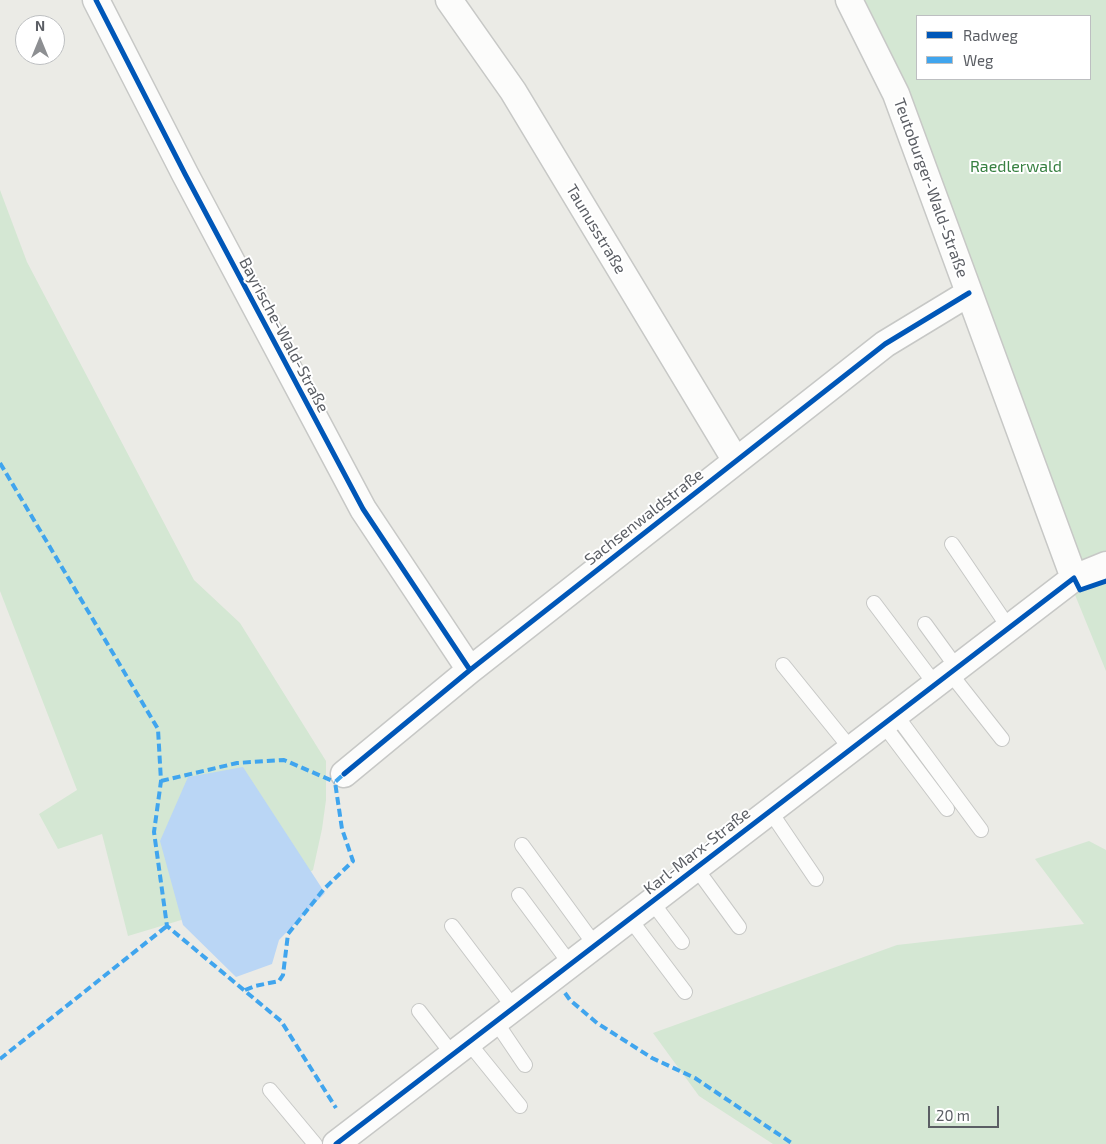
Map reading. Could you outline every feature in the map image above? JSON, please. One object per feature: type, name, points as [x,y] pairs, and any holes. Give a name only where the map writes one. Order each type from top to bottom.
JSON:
[{"type":"street","name":"Bayrische-Wald-Straße","points":[[96,0],[189,183],[363,509],[470,670]]},
{"type":"street","name":"Taunusstraße","points":[[449,0],[513,91],[736,462]]},
{"type":"street","name":"Teutoburger-Wald-Straße","points":[[849,0],[896,94],[1074,578]]},
{"type":"street","name":"Sachsenwaldstraße","points":[[344,774],[470,670],[885,344],[969,293]]},
{"type":"street","name":"Karl-Marx-Straße","points":[[336,1144],[1074,578],[1106,565]]},
{"type":"lane","points":[[952,544],[1009,628]]},
{"type":"lane","points":[[874,603],[948,675],[1002,739]]},
{"type":"lane","points":[[925,624],[948,675]]},
{"type":"lane","points":[[783,665],[851,749]]},
{"type":"lane","points":[[889,719],[947,809]]},
{"type":"lane","points":[[889,719],[981,830]]},
{"type":"lane","points":[[770,811],[816,879]]},
{"type":"lane","points":[[522,845],[595,945]]},
{"type":"lane","points":[[696,868],[739,927]]},
{"type":"lane","points":[[519,895],[571,965]]},
{"type":"lane","points":[[652,902],[682,942]]},
{"type":"lane","points":[[630,919],[685,992]]},
{"type":"lane","points":[[452,926],[505,1015],[525,1065]]},
{"type":"lane","points":[[419,1011],[520,1106]]},
{"type":"lane","points":[[270,1090],[315,1144]]},
{"type":"green space","name":"Raedlerwald","points":[[860,0],[1106,0],[1106,671],[1071,585]]},
{"type":"green space","points":[[0,190],[27,262],[194,580],[240,623],[326,761],[326,800],[313,870],[291,887],[128,936],[102,834],[58,849],[39,814],[77,790],[0,591]]},
{"type":"green space","points":[[1089,841],[1106,850],[1106,1144],[773,1144],[699,1096],[653,1033],[897,945],[1084,924],[1035,859]]},
{"type":"water","points":[[243,767],[325,893],[279,940],[272,964],[236,977],[183,925],[160,841],[188,777]]},
{"type":"marked path","points":[[0,463],[158,729],[161,781],[154,832],[167,926],[281,1021],[336,1108]]},
{"type":"marked path","points":[[161,781],[237,763],[284,760],[335,782]]},
{"type":"marked path","points":[[245,990],[279,981],[283,975],[288,934],[324,889],[353,861],[342,829],[335,782],[344,774]]},
{"type":"marked path","points":[[0,1059],[167,926]]},
{"type":"marked path","points":[[565,993],[570,1000],[597,1023],[652,1058],[695,1078],[793,1144]]},
{"type":"cycle path","points":[[96,0],[185,174],[363,509],[470,670]]},
{"type":"cycle path","points":[[344,774],[470,670],[885,344],[969,293]]},
{"type":"cycle path","points":[[336,1144],[1074,578],[1080,590],[1106,581]]}]
